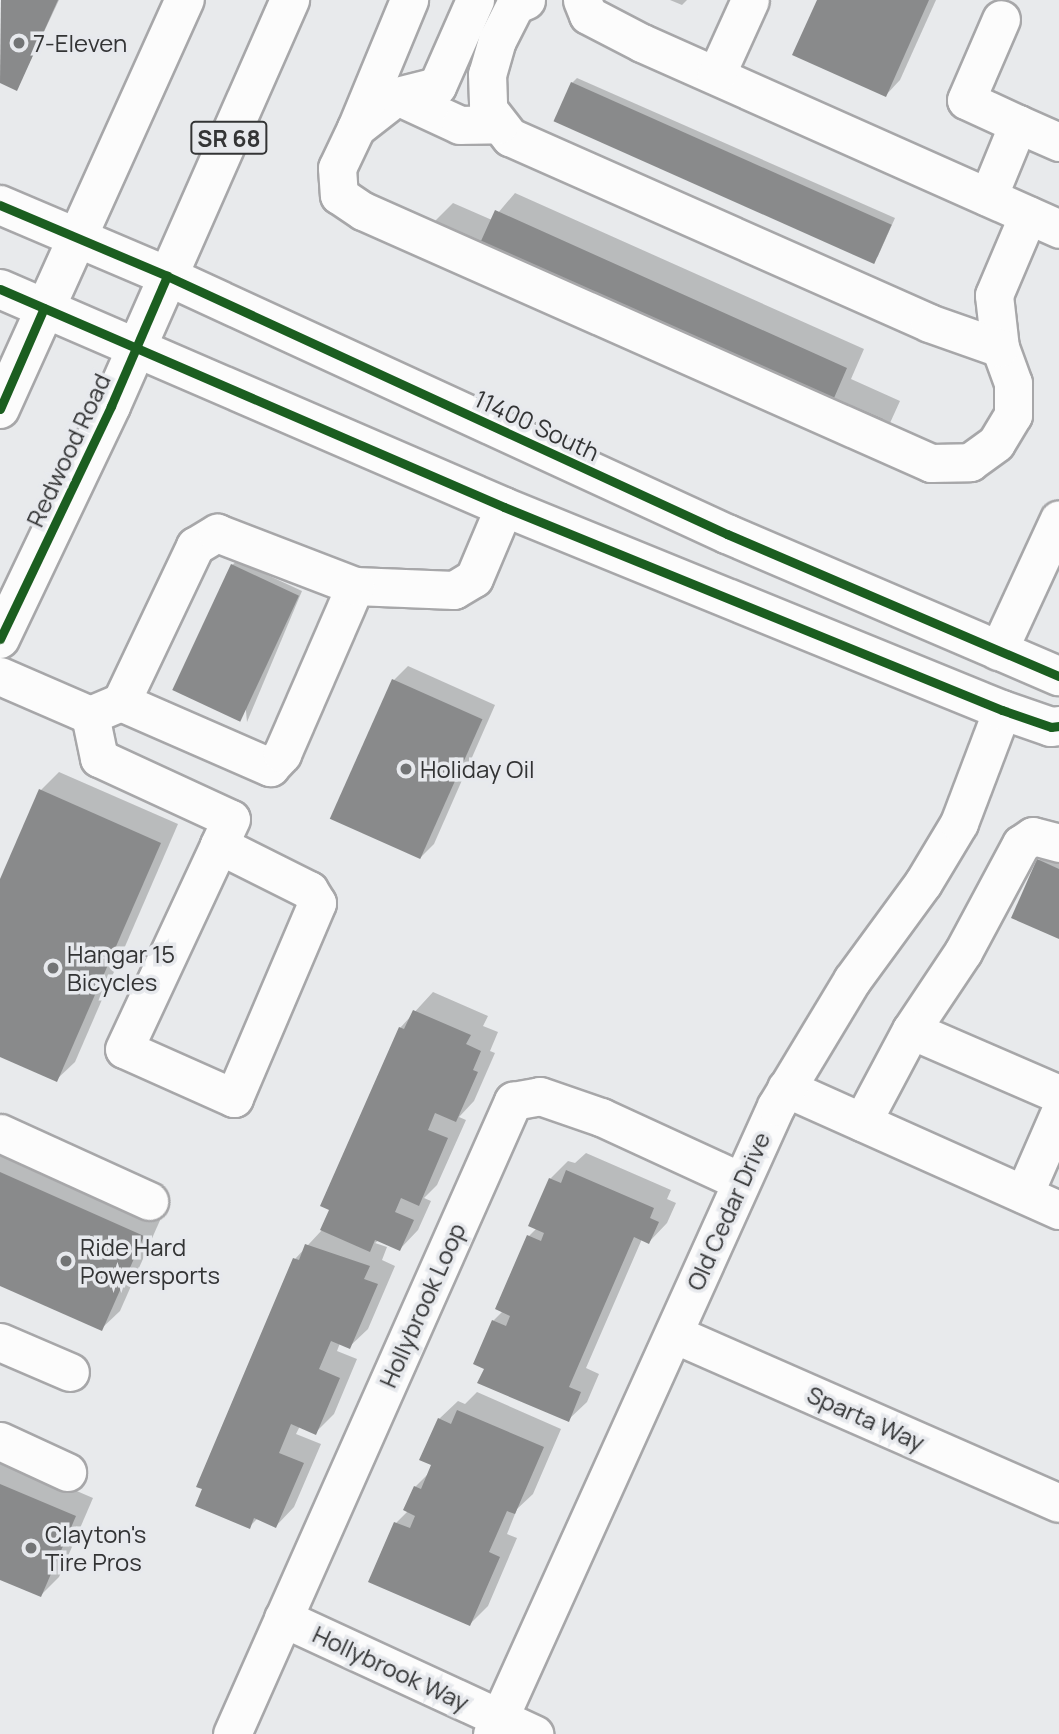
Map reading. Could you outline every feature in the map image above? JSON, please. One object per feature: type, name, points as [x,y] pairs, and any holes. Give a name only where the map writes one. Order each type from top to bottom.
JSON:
[{"type":"main road","points":[[0,409],[185,0]]},
{"type":"main road","name":"Redwood Road","points":[[0,639],[136,348],[290,0]]},
{"type":"main road","name":"11400 South","points":[[0,205],[167,276],[727,534],[1059,676]]},
{"type":"main road","points":[[0,289],[504,507],[1002,710],[1051,727],[1059,726]]},
{"type":"street","points":[[386,106],[410,0]]},
{"type":"street","points":[[386,106],[430,0]]},
{"type":"street","points":[[452,0],[386,106],[337,168],[339,195],[363,211],[931,463],[970,462],[996,443],[1013,415],[1013,383],[1000,348],[994,295],[1043,222],[588,15],[582,0]]},
{"type":"street","points":[[386,106],[437,86],[475,0]]},
{"type":"street","points":[[526,0],[515,5],[497,40],[487,74],[488,108],[510,137],[929,323],[1000,348]]},
{"type":"street","points":[[716,75],[750,0]]},
{"type":"street","points":[[1001,19],[966,100],[1059,142]]},
{"type":"street","points":[[386,106],[460,125],[499,124]]},
{"type":"street","points":[[988,197],[1018,124]]},
{"type":"street","points":[[219,845],[309,890],[317,903],[234,1098],[124,1049],[231,819],[99,758],[106,708],[195,546],[217,533],[355,586],[454,590],[474,578],[504,507]]},
{"type":"street","points":[[998,650],[1059,519]]},
{"type":"street","points":[[0,676],[106,708],[270,767],[282,754],[355,586]]},
{"type":"street","name":"Old Cedar Drive","points":[[495,1726],[674,1334],[740,1181],[786,1088],[852,980],[923,883],[959,823],[1002,710]]},
{"type":"street","points":[[862,1122],[911,1030],[957,962],[1021,844],[1033,836],[1059,843]]},
{"type":"street","points":[[911,1030],[1059,1094]]},
{"type":"street","points":[[786,1088],[1059,1210]]},
{"type":"street","name":"Hollybrook Loop","points":[[232,1734],[513,1101],[540,1096],[601,1117],[740,1181]]},
{"type":"street","points":[[1024,1194],[1059,1114]]},
{"type":"street","points":[[0,1133],[149,1201]]},
{"type":"street","name":"Sparta Way","points":[[674,1334],[1059,1503]]},
{"type":"street","points":[[0,1342],[70,1371]]},
{"type":"street","points":[[0,1441],[67,1472]]},
{"type":"street","name":"Hollybrook Way","points":[[283,1618],[495,1726],[534,1734]]},
{"type":"building","name":"7-Eleven","points":[[1,0],[58,0],[17,91],[0,83]]},
{"type":"building","points":[[817,0],[929,0],[886,97],[792,55]]},
{"type":"building","points":[[571,82],[892,225],[874,264],[554,121]]},
{"type":"building","points":[[495,210],[847,368],[834,398],[883,419],[867,455],[418,254],[433,220],[481,241]]},
{"type":"building","points":[[231,564],[299,596],[240,722],[172,690]]},
{"type":"building","name":"Holiday Oil","points":[[392,679],[482,719],[420,859],[330,819]]},
{"type":"building","name":"Hangar 15 Bicycles","points":[[39,789],[161,843],[57,1082],[0,1057],[0,879]]},
{"type":"building","points":[[1037,859],[1059,869],[1059,939],[1011,918]]},
{"type":"building","points":[[413,1010],[471,1035],[466,1044],[481,1051],[473,1070],[478,1072],[456,1122],[435,1113],[428,1130],[448,1138],[419,1206],[401,1198],[395,1212],[414,1220],[400,1251],[375,1240],[370,1252],[320,1230],[329,1210],[320,1206],[399,1027],[404,1029]]},
{"type":"building","points":[[566,1170],[654,1208],[650,1218],[659,1222],[649,1244],[634,1237],[569,1387],[581,1392],[569,1422],[477,1383],[484,1369],[473,1364],[492,1320],[506,1326],[510,1316],[495,1309],[527,1235],[541,1241],[544,1233],[528,1226],[549,1178],[561,1183]]},
{"type":"building","name":"Ride Hard Powersports","points":[[0,1172],[144,1236],[102,1331],[0,1286]]},
{"type":"building","points":[[305,1244],[370,1266],[364,1279],[378,1284],[350,1349],[331,1341],[319,1369],[340,1378],[316,1435],[291,1424],[279,1453],[304,1463],[276,1528],[254,1518],[250,1529],[195,1506],[202,1489],[196,1487],[293,1258],[299,1260]]},
{"type":"building","points":[[457,1410],[544,1447],[515,1514],[507,1511],[489,1552],[500,1557],[470,1626],[368,1582],[394,1522],[410,1528],[415,1516],[403,1510],[414,1486],[421,1489],[431,1465],[419,1460],[438,1418],[451,1424]]},
{"type":"building","name":"Clayton's Tire Pros","points":[[0,1484],[76,1516],[41,1597],[0,1580]]},
{"type":"cycle path","points":[[0,205],[167,276],[727,534],[1059,676]]},
{"type":"cycle path","points":[[0,639],[111,406],[167,276]]},
{"type":"cycle path","points":[[0,289],[504,507],[1002,710],[1051,727],[1059,726]]},
{"type":"cycle path","points":[[0,409],[44,308]]},
{"type":"place","name":"7-Eleven","points":[[19,43]]},
{"type":"place","name":"Holiday Oil","points":[[406,769]]},
{"type":"place","name":"Hangar 15 Bicycles","points":[[53,968]]},
{"type":"place","name":"Ride Hard Powersports","points":[[66,1261]]},
{"type":"place","name":"Clayton's Tire Pros","points":[[31,1548]]}]
